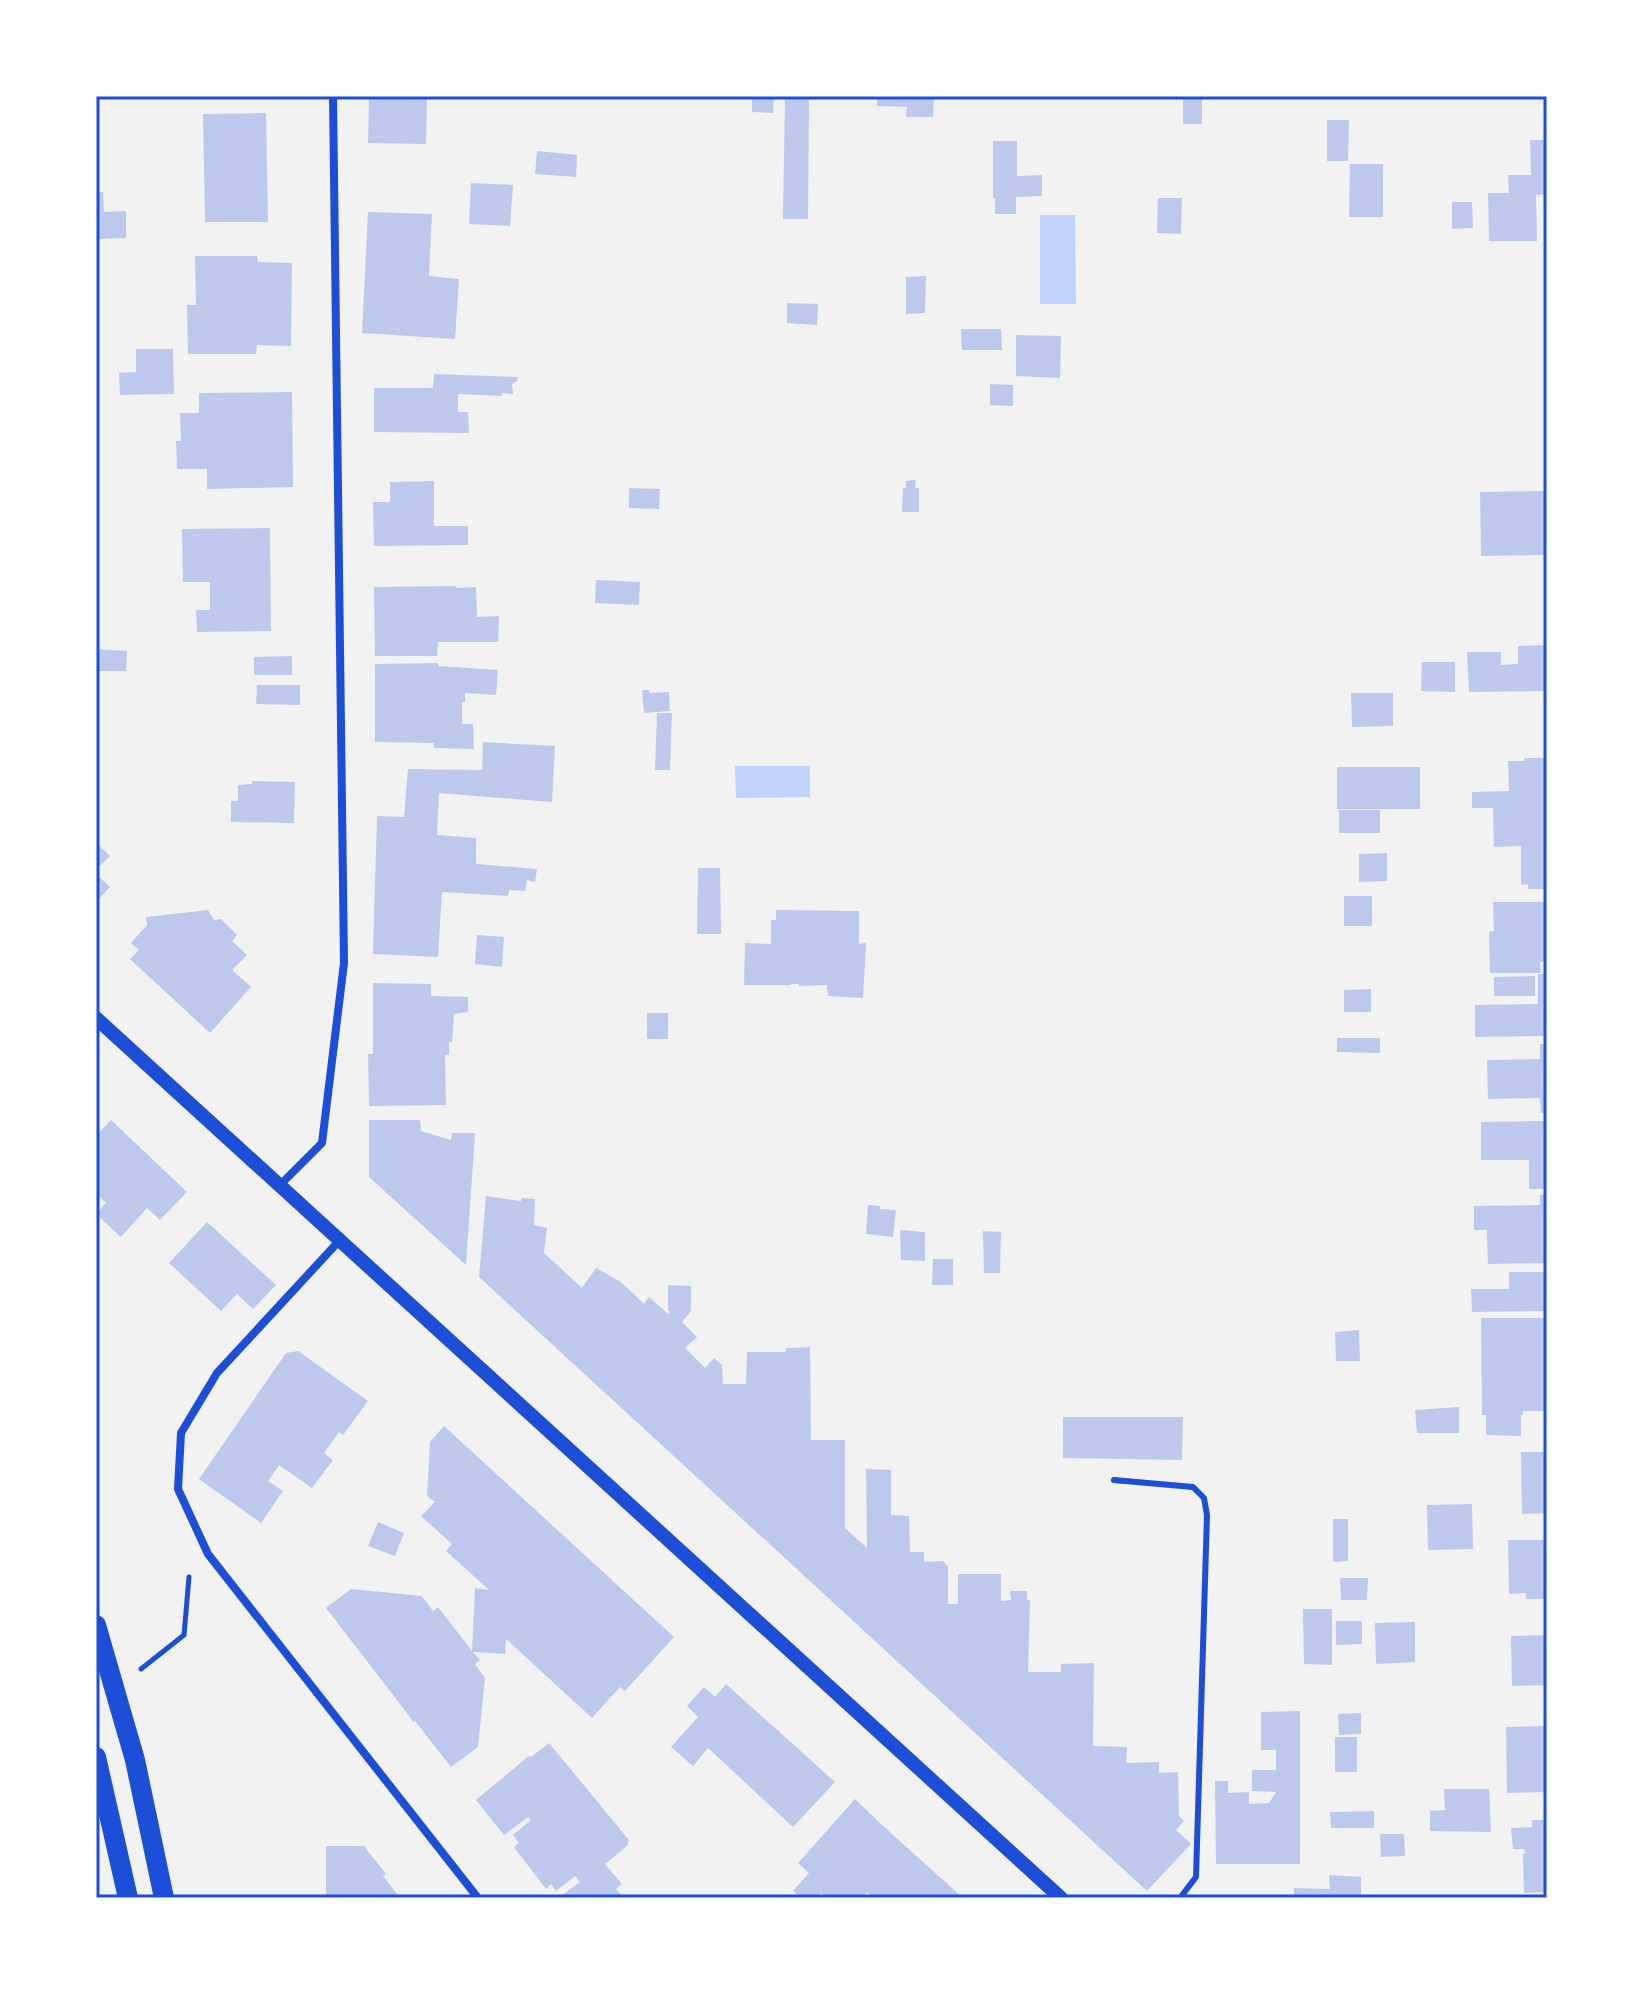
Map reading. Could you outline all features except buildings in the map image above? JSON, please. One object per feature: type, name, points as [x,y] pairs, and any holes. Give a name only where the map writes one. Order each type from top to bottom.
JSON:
[{"type":"main road","points":[[96,1625],[135,1760],[164,1898]]},
{"type":"main road","points":[[96,1757],[128,1898]]},
{"type":"street","points":[[280,1185],[322,1143],[344,963],[333,96]]},
{"type":"street","points":[[96,1018],[1061,1898]]},
{"type":"street","points":[[96,1031],[121,1042]]},
{"type":"street","points":[[340,1240],[217,1373],[181,1433],[178,1489],[208,1554],[478,1898]]},
{"type":"lane","points":[[1114,1480],[1193,1487],[1204,1498],[1207,1515],[1196,1877],[1180,1898]]},
{"type":"path","points":[[115,1690],[184,1635],[194,1523]]},
{"type":"water","points":[[1040,215],[1075,215],[1076,304],[1040,304]]},
{"type":"water","points":[[735,766],[810,766],[810,797],[736,798]]}]
